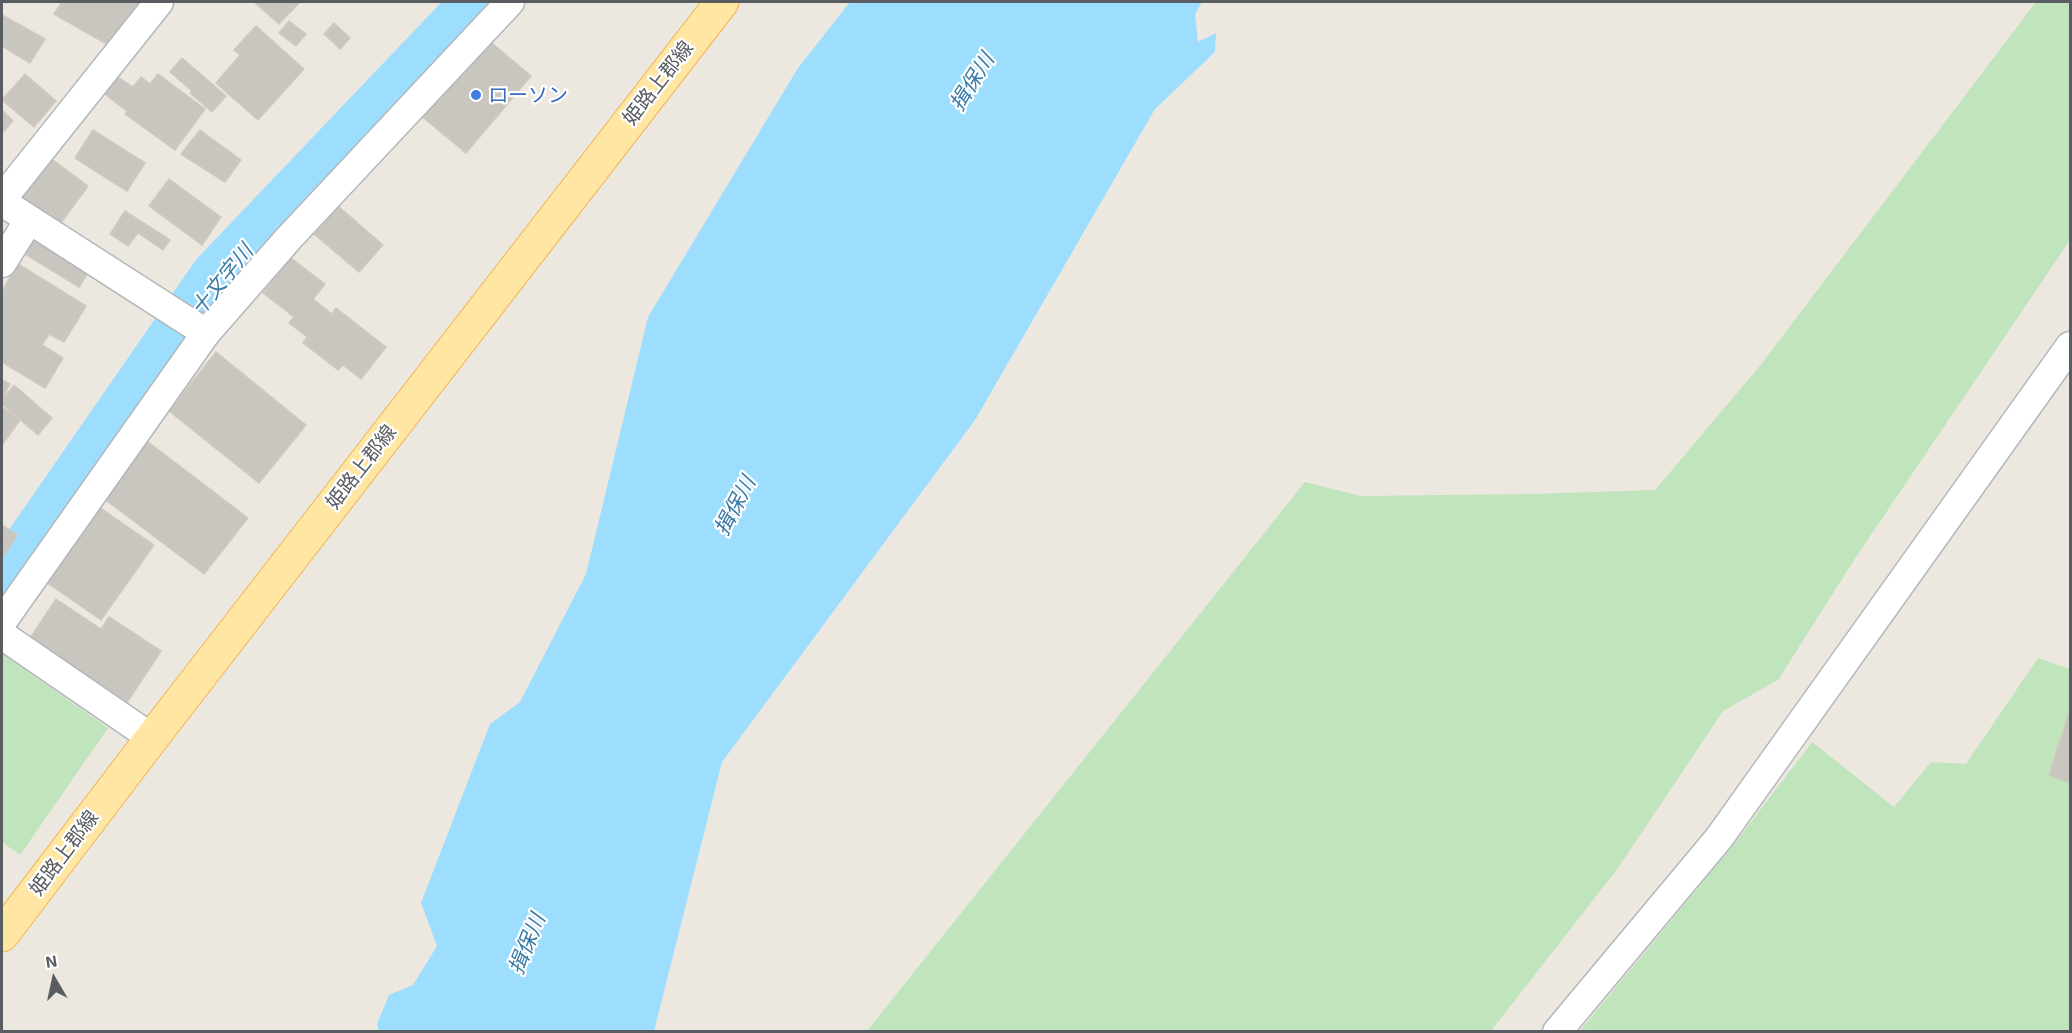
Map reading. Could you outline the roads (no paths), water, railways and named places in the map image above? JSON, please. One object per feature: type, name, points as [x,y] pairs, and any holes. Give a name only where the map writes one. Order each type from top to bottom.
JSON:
[{"type":"main road","name":"姫路上郡線","points":[[2,935],[722,2]]},
{"type":"street","points":[[159,2],[2,200],[29,220],[206,333]]},
{"type":"street","points":[[2,622],[206,333],[288,239],[510,2]]},
{"type":"street","points":[[2,263],[29,220]]},
{"type":"street","points":[[1557,1032],[1719,838],[2070,346]]},
{"type":"street","points":[[2,635],[152,738]]},
{"type":"water","name":"揖保川","points":[[850,2],[1202,2],[1195,14],[1198,42],[1216,33],[1215,52],[1155,109],[975,420],[722,762],[654,1031],[379,1031],[377,1024],[389,995],[413,985],[437,946],[421,903],[490,724],[520,702],[586,574],[648,317],[798,68]]},
{"type":"waterway","name":"十文字川","points":[[2,590],[218,278],[481,2]]},
{"type":"place","name":"ローソン","points":[[476,95]]}]
